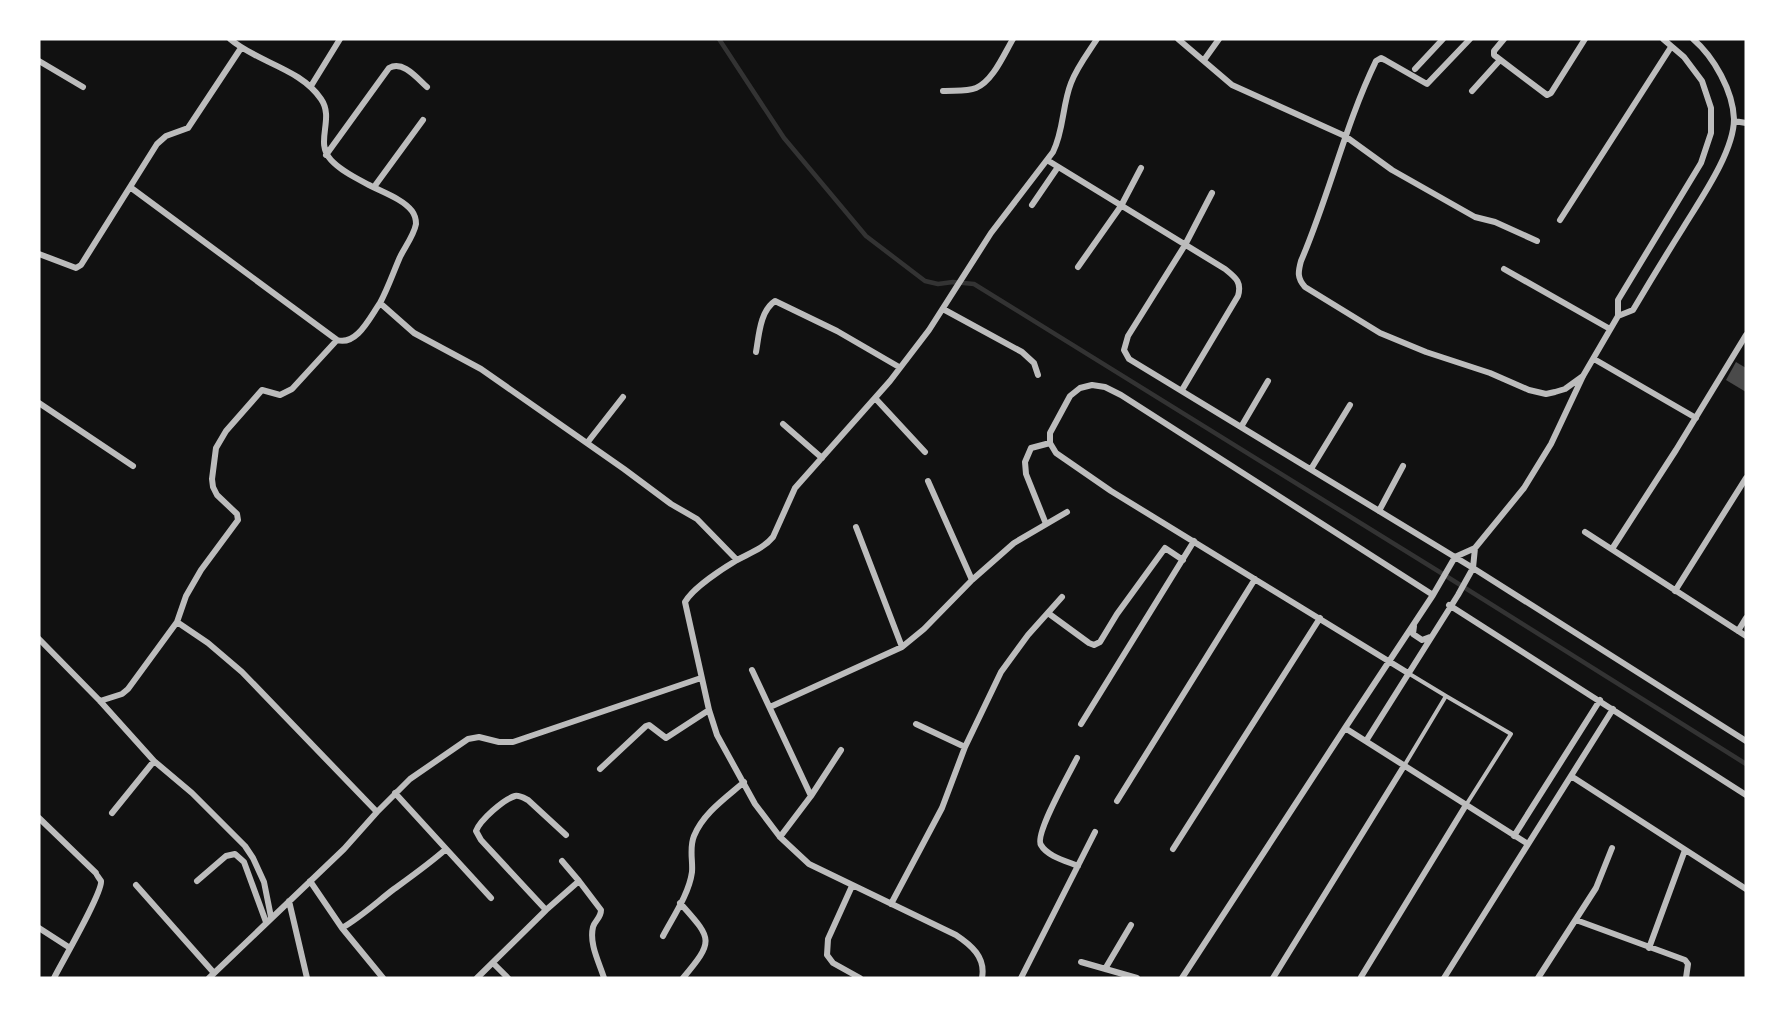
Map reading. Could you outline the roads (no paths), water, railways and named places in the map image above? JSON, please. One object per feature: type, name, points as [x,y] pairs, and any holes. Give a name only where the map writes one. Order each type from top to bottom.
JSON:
[{"type":"street","points":[[130,187],[337,340],[349,341],[380,303],[416,225],[416,217],[409,207],[347,173],[326,155],[323,139],[327,118],[326,110],[321,98],[311,86],[241,48],[230,39]]},
{"type":"street","points":[[311,86],[340,39]]},
{"type":"street","points":[[943,91],[978,88],[988,80],[1013,39]]},
{"type":"street","points":[[982,978],[984,970],[976,950],[956,934],[808,864],[780,837],[755,804],[717,735],[708,710],[685,602],[694,591],[737,560],[769,542],[795,488],[875,398],[929,330],[997,225],[1047,159],[1059,138],[1070,84],[1097,39]]},
{"type":"street","points":[[1178,39],[1232,84],[1345,136],[1422,189],[1475,217],[1495,222],[1538,241]]},
{"type":"street","points":[[1204,60],[1219,39]]},
{"type":"street","points":[[1416,69],[1443,39]]},
{"type":"street","points":[[1470,39],[1427,84],[1378,58],[1366,81],[1345,136],[1298,271],[1301,282],[1305,287],[1380,333],[1426,352],[1490,373],[1529,390],[1546,394],[1555,392],[1566,389],[1584,376]]},
{"type":"street","points":[[1504,39],[1493,53],[1547,95],[1551,93],[1586,39]]},
{"type":"street","points":[[1182,978],[1390,662],[1453,561],[1475,548],[1524,488],[1551,444],[1584,376],[1618,316],[1618,300],[1701,163],[1711,133],[1711,108],[1702,81],[1684,57],[1663,39]]},
{"type":"street","points":[[1618,316],[1633,310],[1716,174],[1729,141],[1734,121],[1722,76],[1714,62],[1693,39]]},
{"type":"street","points":[[1560,220],[1671,46]]},
{"type":"street","points":[[39,254],[68,266],[76,268],[81,265],[162,139],[184,130],[192,123],[241,48]]},
{"type":"street","points":[[1472,92],[1500,60]]},
{"type":"street","points":[[39,62],[83,87]]},
{"type":"street","points":[[326,155],[389,68],[401,65],[427,87]]},
{"type":"street","points":[[374,188],[423,120]]},
{"type":"street","points":[[1734,121],[1746,123]]},
{"type":"street","points":[[1047,159],[1236,278],[1240,288],[1238,296],[1182,390]]},
{"type":"street","points":[[1032,206],[1058,167]]},
{"type":"street","points":[[1078,267],[1122,206],[1141,168]]},
{"type":"street","points":[[1212,194],[1185,245],[1128,336],[1124,350],[1129,359],[1379,511],[1453,561],[1746,741]]},
{"type":"street","points":[[1504,269],[1610,329]]},
{"type":"street","points":[[756,351],[761,323],[766,311],[775,301],[837,331],[899,367]]},
{"type":"street","points":[[380,303],[414,333],[481,369],[671,504],[697,519],[737,560]]},
{"type":"street","points":[[944,309],[1022,352],[1034,363],[1038,375]]},
{"type":"street","points":[[1612,549],[1746,335]]},
{"type":"street","points":[[102,700],[122,694],[128,689],[177,622],[186,596],[201,570],[238,520],[237,514],[217,495],[213,487],[216,448],[226,431],[262,390],[280,395],[292,389],[337,340]]},
{"type":"street","points":[[1594,359],[1695,418]]},
{"type":"street","points":[[1241,427],[1268,381]]},
{"type":"street","points":[[1408,673],[1111,491],[1056,453],[1050,442],[1050,433],[1070,396],[1080,388],[1092,385],[1105,387],[1433,595]]},
{"type":"street","points":[[586,443],[623,397]]},
{"type":"street","points":[[875,398],[925,452]]},
{"type":"street","points":[[39,403],[133,466]]},
{"type":"street","points":[[1311,469],[1350,405]]},
{"type":"street","points":[[783,424],[822,458]]},
{"type":"street","points":[[1046,524],[1026,474],[1025,462],[1031,448],[1050,442]]},
{"type":"street","points":[[1379,511],[1403,466]]},
{"type":"street","points":[[1675,591],[1746,478]]},
{"type":"street","points":[[928,481],[972,580]]},
{"type":"street","points":[[770,707],[902,647],[1014,543],[1067,512]]},
{"type":"street","points":[[856,527],[902,647]]},
{"type":"street","points":[[1585,532],[1746,636]]},
{"type":"street","points":[[1081,724],[1194,542]]},
{"type":"street","points":[[1048,613],[1094,645],[1100,642],[1117,614],[1165,548],[1183,560]]},
{"type":"street","points":[[1366,741],[1449,605],[1458,595],[1471,571],[1475,548]]},
{"type":"street","points":[[1117,801],[1255,579]]},
{"type":"street","points":[[891,904],[942,808],[965,747],[1001,672],[1028,635],[1062,597]]},
{"type":"street","points":[[1449,605],[1746,795]]},
{"type":"street","points":[[1173,849],[1320,618]]},
{"type":"street","points":[[1738,631],[1746,618]]},
{"type":"street","points":[[177,622],[208,643],[242,672],[376,812]]},
{"type":"street","points":[[1414,624],[1413,634],[1422,640],[1430,637]]},
{"type":"street","points":[[39,639],[102,700],[154,761],[192,793],[245,846],[254,858],[264,882],[271,917]]},
{"type":"street","points":[[752,670],[812,796]]},
{"type":"street","points":[[208,978],[344,849],[376,812],[410,779],[468,739],[478,737],[499,742],[513,742],[701,678]]},
{"type":"street","points":[[1514,836],[1600,700]]},
{"type":"street","points":[[1444,978],[1613,709]]},
{"type":"street","points":[[600,769],[646,726],[666,738],[708,710]]},
{"type":"street","points":[[916,724],[965,747]]},
{"type":"street","points":[[1346,728],[1528,844]]},
{"type":"street","points":[[780,837],[812,796],[841,750]]},
{"type":"street","points":[[1077,758],[1042,827],[1039,840],[1041,846],[1050,854],[1077,866]]},
{"type":"street","points":[[112,813],[154,761]]},
{"type":"street","points":[[1273,978],[1404,766]]},
{"type":"street","points":[[1571,776],[1746,889]]},
{"type":"street","points":[[663,936],[692,873],[691,848],[694,835],[711,812],[744,783]]},
{"type":"street","points":[[395,793],[491,898]]},
{"type":"street","points":[[546,910],[481,840],[477,831],[483,819],[515,796],[528,800],[567,835]]},
{"type":"street","points":[[1361,976],[1466,805]]},
{"type":"street","points":[[39,818],[96,873],[101,881],[100,888],[54,978]]},
{"type":"street","points":[[1021,978],[1095,832]]},
{"type":"street","points":[[1538,978],[1596,888],[1612,848]]},
{"type":"street","points":[[342,928],[355,921],[395,888],[420,872],[446,849]]},
{"type":"street","points":[[1649,948],[1685,850]]},
{"type":"street","points":[[197,881],[226,856],[235,854],[244,862],[271,917]]},
{"type":"street","points":[[562,861],[601,910],[601,916],[594,924],[592,933],[593,945],[604,978]]},
{"type":"street","points":[[310,881],[342,928],[383,978]]},
{"type":"street","points":[[477,978],[579,881]]},
{"type":"street","points":[[136,885],[214,973]]},
{"type":"street","points":[[852,886],[828,939],[827,955],[833,963],[861,978]]},
{"type":"street","points":[[288,902],[307,978]]},
{"type":"street","points":[[680,903],[701,927],[707,941],[703,953],[683,978]]},
{"type":"street","points":[[1576,920],[1685,960],[1688,964],[1686,978]]},
{"type":"street","points":[[1105,969],[1131,925]]},
{"type":"street","points":[[39,928],[70,948]]},
{"type":"street","points":[[1081,962],[1137,978]]},
{"type":"street","points":[[493,963],[508,978]]},
{"type":"lane","points":[[1408,673],[1511,734],[1466,805]]},
{"type":"lane","points":[[1404,766],[1446,696]]},
{"type":"waterway","points":[[719,39],[784,138],[866,236],[925,281],[938,284],[953,282],[974,284],[1746,764]]}]
